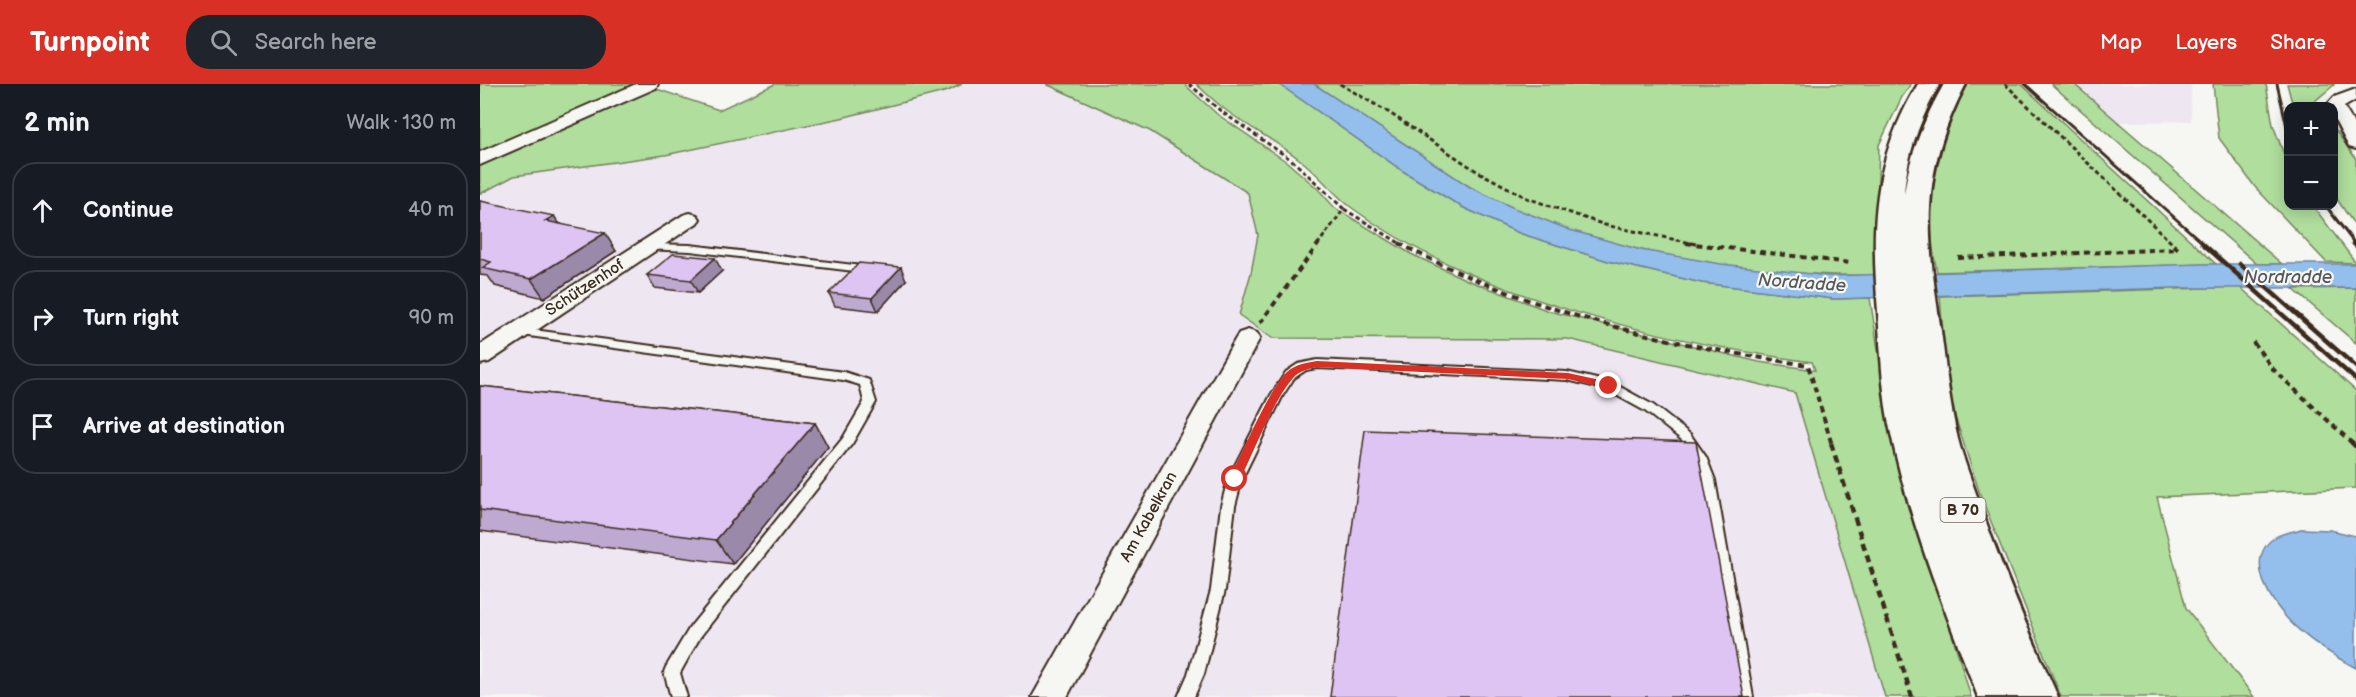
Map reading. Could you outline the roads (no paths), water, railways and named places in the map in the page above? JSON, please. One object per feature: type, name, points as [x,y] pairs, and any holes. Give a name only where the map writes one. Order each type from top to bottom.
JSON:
[{"type":"highway","name":"B 70","points":[[1929,84],[1918,100],[1900,146],[1890,186],[1902,247],[1908,314],[1908,434],[1939,535],[2000,697]]},
{"type":"highway","name":"B 70","points":[[1902,247],[1923,154],[1941,106],[1954,84]]},
{"type":"highway","name":"B 70","points":[[1908,314],[1940,437],[1972,540],[2036,697]]},
{"type":"street","points":[[480,159],[650,84]]},
{"type":"street","points":[[2354,96],[2340,101],[2335,106],[2356,143]]},
{"type":"street","name":"Schützenhof","points":[[480,356],[690,219]]},
{"type":"street","name":"Am Kabelkran","points":[[1049,697],[1248,338]]},
{"type":"lane","points":[[648,247],[690,248],[862,269]]},
{"type":"lane","points":[[519,332],[844,376],[865,383],[870,402],[848,441],[695,632],[672,672],[679,697]]},
{"type":"lane","points":[[1186,697],[1196,674],[1218,590],[1228,506],[1235,479],[1290,375],[1302,367],[1317,364],[1568,376],[1609,386],[1649,408],[1686,437],[1703,465],[1708,480],[1745,697]]},
{"type":"water","name":"Nordradde","points":[[1279,84],[1314,84],[1470,187],[1514,208],[1570,230],[1641,250],[1721,264],[1829,276],[2201,264],[2356,264],[2356,288],[2175,288],[1834,299],[1702,283],[1608,261],[1519,233],[1462,207],[1403,171]]},
{"type":"water","points":[[2301,529],[2330,530],[2356,536],[2356,668],[2328,652],[2289,621],[2270,595],[2263,580],[2260,563],[2265,547],[2277,536]]},
{"type":"railway","points":[[2025,84],[2204,244]]},
{"type":"railway","points":[[2277,84],[2284,114]]},
{"type":"railway","points":[[2329,210],[2355,244]]},
{"type":"railway","points":[[2202,243],[2356,380]]},
{"type":"railway","points":[[2353,243],[2356,246]]},
{"type":"railway","points":[[2240,264],[2356,367]]}]
